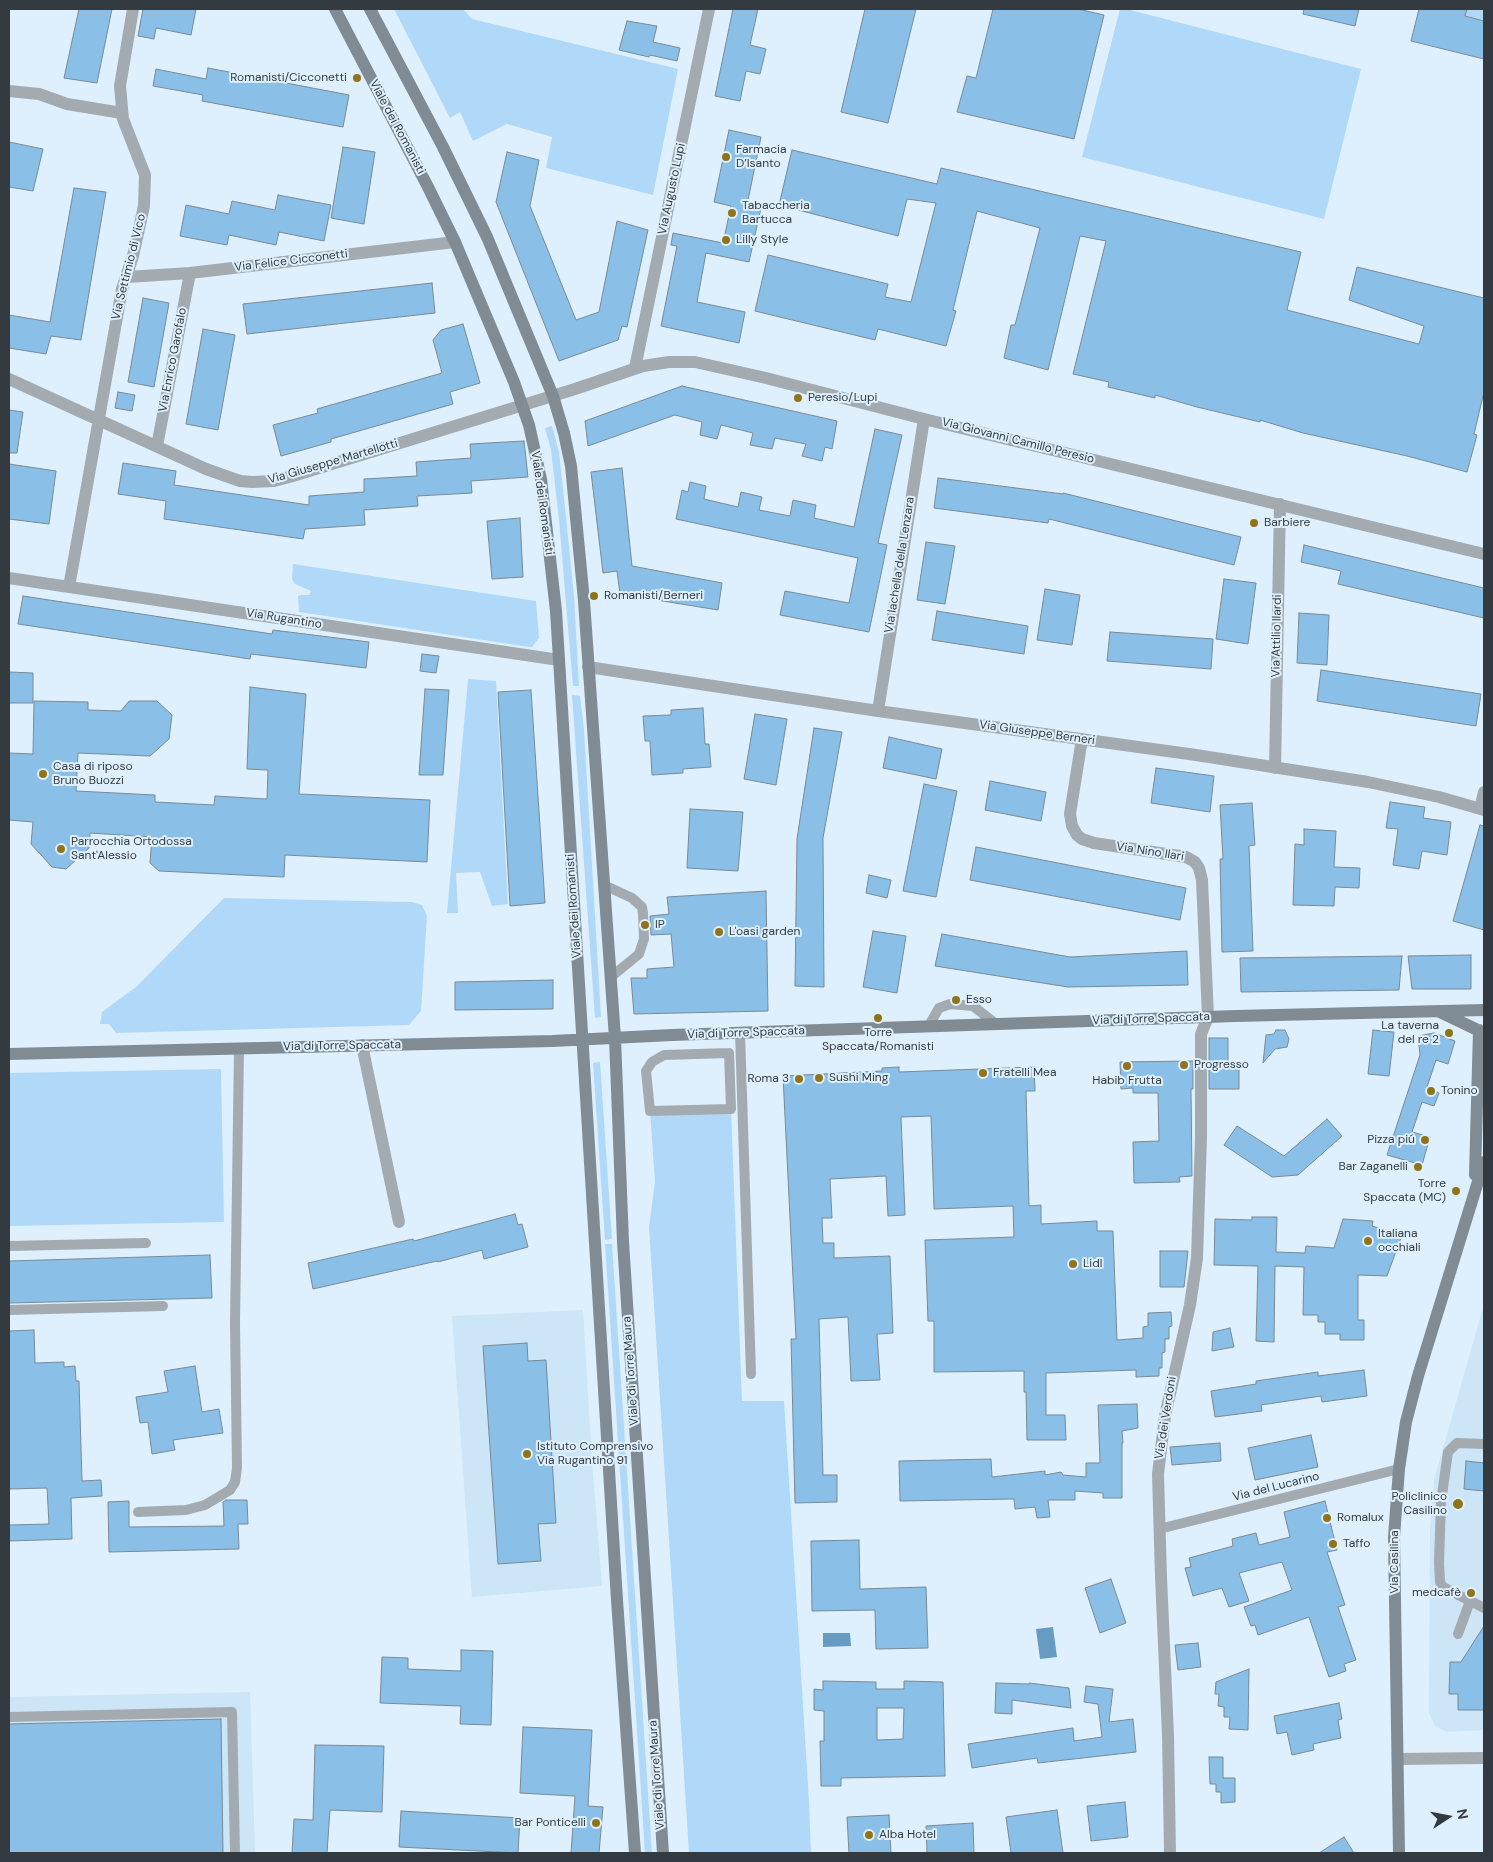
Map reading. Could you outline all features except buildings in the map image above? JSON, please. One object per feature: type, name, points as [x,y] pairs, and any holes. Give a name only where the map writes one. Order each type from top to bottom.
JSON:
[{"type":"street","name":"Via Settimio di Vico","points":[[69,587],[122,289],[127,277],[141,222],[146,181],[122,113],[120,78],[133,9]]},
{"type":"street","name":"Viale dei Romanisti","points":[[335,9],[428,186],[455,242],[522,405],[534,445],[541,478],[554,594],[582,1040]]},
{"type":"street","points":[[370,9],[473,208],[515,302],[553,396],[566,440],[573,482],[584,601],[615,1038]]},
{"type":"street","name":"Via Augusto Lupi","points":[[635,368],[709,9]]},
{"type":"street","points":[[9,91],[39,94],[67,104],[122,113]]},
{"type":"street","name":"Via Felice Cicconetti","points":[[127,277],[190,273],[455,242]]},
{"type":"street","name":"Via Enrico Garofalo","points":[[157,446],[190,273]]},
{"type":"street","name":"Via Giovanni Camillo Peresio","points":[[553,396],[635,368],[669,362],[695,362],[1484,554]]},
{"type":"street","name":"Via Giuseppe Martellotti","points":[[9,379],[200,467],[240,481],[264,482],[303,473],[553,396]]},
{"type":"street","name":"Via Iachella della Lenzara","points":[[878,711],[924,419]]},
{"type":"street","name":"Via Attilio Ilardi","points":[[1275,768],[1280,504]]},
{"type":"street","name":"Via Rugantino","points":[[9,578],[558,660]]},
{"type":"street","name":"Via Giuseppe Berneri","points":[[588,667],[878,711],[1196,755],[1408,790],[1439,796],[1482,809]]},
{"type":"street","name":"Via Nino Ilari","points":[[1082,740],[1070,814],[1072,826],[1077,835],[1094,843],[1181,855],[1190,858],[1199,868],[1202,880],[1208,1017]]},
{"type":"street","points":[[1482,809],[1484,792]]},
{"type":"street","name":"Via di Torre Spaccata","points":[[9,1054],[582,1040],[928,1026],[1484,1010]]},
{"type":"street","points":[[1437,1011],[1482,1031]]},
{"type":"street","name":"Via dei Verdoni","points":[[1170,1853],[1168,1725],[1158,1474],[1160,1444],[1169,1392],[1190,1305],[1196,1266],[1200,1182],[1201,1034],[1208,1017]]},
{"type":"street","name":"Via Casilina","points":[[1475,1191],[1482,1031]]},
{"type":"street","name":"Viale di Torre Maura","points":[[615,1038],[623,1242],[663,1853]]},
{"type":"street","points":[[582,1040],[617,1600],[635,1853]]},
{"type":"street","points":[[362,1045],[399,1222]]},
{"type":"street","name":"Via Casilina","points":[[1399,1853],[1394,1537],[1399,1469],[1413,1392],[1484,1162]]},
{"type":"street","points":[[1398,1759],[1484,1758]]},
{"type":"lane","points":[[604,885],[632,898],[642,907],[643,914],[644,939],[639,954],[610,977]]},
{"type":"lane","points":[[928,1026],[939,1008],[950,1004],[973,1006],[996,1024]]},
{"type":"lane","points":[[740,1033],[751,1374]]},
{"type":"lane","points":[[138,1512],[186,1510],[204,1504],[230,1490],[235,1482],[237,1468],[235,1323],[239,1048]]},
{"type":"lane","points":[[729,1053],[731,1109],[650,1111],[646,1071],[652,1062],[664,1054],[729,1053]]},
{"type":"lane","points":[[9,1246],[146,1243]]},
{"type":"lane","points":[[9,1310],[162,1306]]},
{"type":"lane","points":[[1484,1444],[1461,1443],[1450,1449],[1447,1456],[1440,1502],[1439,1563],[1440,1582],[1445,1589],[1484,1608]]},
{"type":"lane","name":"Via del Lucarino","points":[[1160,1529],[1399,1469]]},
{"type":"lane","points":[[1458,1634],[1470,1601]]},
{"type":"lane","points":[[9,1717],[232,1712],[235,1853]]},
{"type":"shaded area","points":[[394,9],[463,9],[472,19],[678,69],[653,195],[546,168],[552,137],[507,124],[473,141],[460,112],[450,118]]},
{"type":"shaded area","points":[[1120,9],[1361,69],[1324,219],[1082,157]]},
{"type":"shaded area","points":[[1467,9],[1484,9],[1484,21],[1465,16]]},
{"type":"shaded area","points":[[552,426],[559,452],[566,517],[574,596],[579,686],[573,686],[559,520],[551,450],[545,428]]},
{"type":"shaded area","points":[[293,564],[536,601],[539,638],[532,647],[529,647],[299,612],[298,596],[309,595],[311,591],[295,584],[292,579]]},
{"type":"shaded area","points":[[468,679],[496,681],[508,904],[492,906],[480,872],[456,873],[458,913],[447,913]]},
{"type":"shaded area","points":[[572,695],[580,696],[584,730],[601,1017],[595,1018]]},
{"type":"shaded area","points":[[224,898],[412,902],[422,905],[427,916],[421,1011],[409,1025],[116,1033],[109,1024],[100,1024],[102,1012],[136,987]]},
{"type":"shaded area","points":[[600,1062],[612,1239],[605,1240],[593,1063]]},
{"type":"shaded area","points":[[221,1069],[224,1222],[9,1226],[9,1073]]},
{"type":"shaded area","points":[[731,1109],[742,1401],[784,1401],[811,1853],[689,1853],[649,1227],[655,1182],[650,1111]]},
{"type":"shaded area","points":[[605,1244],[612,1244],[652,1853],[645,1853]]},
{"type":"shaded area","name":"Istituto Comprensivo Via Rugantino 91","points":[[583,1310],[602,1586],[472,1597],[452,1316]]},
{"type":"shaded area","name":"Policlinico Casilino","points":[[1482,1311],[1484,1311],[1484,1730],[1447,1732],[1435,1726],[1429,1713],[1430,1529],[1434,1480]]},
{"type":"shaded area","points":[[1053,1627],[1057,1657],[1040,1659],[1036,1629]]},
{"type":"shaded area","points":[[823,1633],[850,1633],[851,1646],[823,1647]]},
{"type":"shaded area","points":[[250,1692],[255,1853],[9,1853],[9,1697]]},
{"type":"place","name":"Romanisti/Cicconetti","points":[[357,78]]},
{"type":"place","name":"Farmacia D’Isanto","points":[[726,157]]},
{"type":"place","name":"Tabaccheria Bartucca","points":[[732,213]]},
{"type":"place","name":"Lilly Style","points":[[726,240]]},
{"type":"place","name":"Peresio/Lupi","points":[[798,398]]},
{"type":"place","name":"Barbiere","points":[[1254,523]]},
{"type":"place","name":"Romanisti/Berneri","points":[[594,596]]},
{"type":"place","name":"Casa di riposo Bruno Buozzi","points":[[43,774]]},
{"type":"place","name":"Parrocchia Ortodossa Sant'Alessio","points":[[61,849]]},
{"type":"place","name":"IP","points":[[645,925]]},
{"type":"place","name":"L'oasi garden","points":[[719,932]]},
{"type":"place","name":"Esso","points":[[956,1000]]},
{"type":"place","name":"Torre Spaccata/Romanisti","points":[[878,1018]]},
{"type":"place","name":"La taverna del re 2","points":[[1449,1033]]},
{"type":"place","name":"Progresso","points":[[1184,1065]]},
{"type":"place","name":"Habib Frutta","points":[[1127,1066]]},
{"type":"place","name":"Fratelli Mea","points":[[983,1073]]},
{"type":"place","name":"Sushi Ming","points":[[819,1078]]},
{"type":"place","name":"Roma 3","points":[[799,1079]]},
{"type":"place","name":"Tonino","points":[[1431,1091]]},
{"type":"place","name":"Pizza piú","points":[[1425,1140]]},
{"type":"place","name":"Bar Zaganelli","points":[[1418,1167]]},
{"type":"place","name":"Torre Spaccata (MC)","points":[[1456,1191]]},
{"type":"place","name":"Italiana occhiali","points":[[1368,1241]]},
{"type":"place","name":"Lidl","points":[[1073,1264]]},
{"type":"place","name":"Istituto Comprensivo Via Rugantino 91","points":[[527,1454]]},
{"type":"place","name":"Policlinico Casilino","points":[[1458,1504]]},
{"type":"place","name":"Romalux","points":[[1327,1518]]},
{"type":"place","name":"Taffo","points":[[1333,1544]]},
{"type":"place","name":"medcafè","points":[[1471,1593]]},
{"type":"place","name":"Bar Ponticelli","points":[[596,1823]]},
{"type":"place","name":"Alba Hotel","points":[[869,1835]]}]
